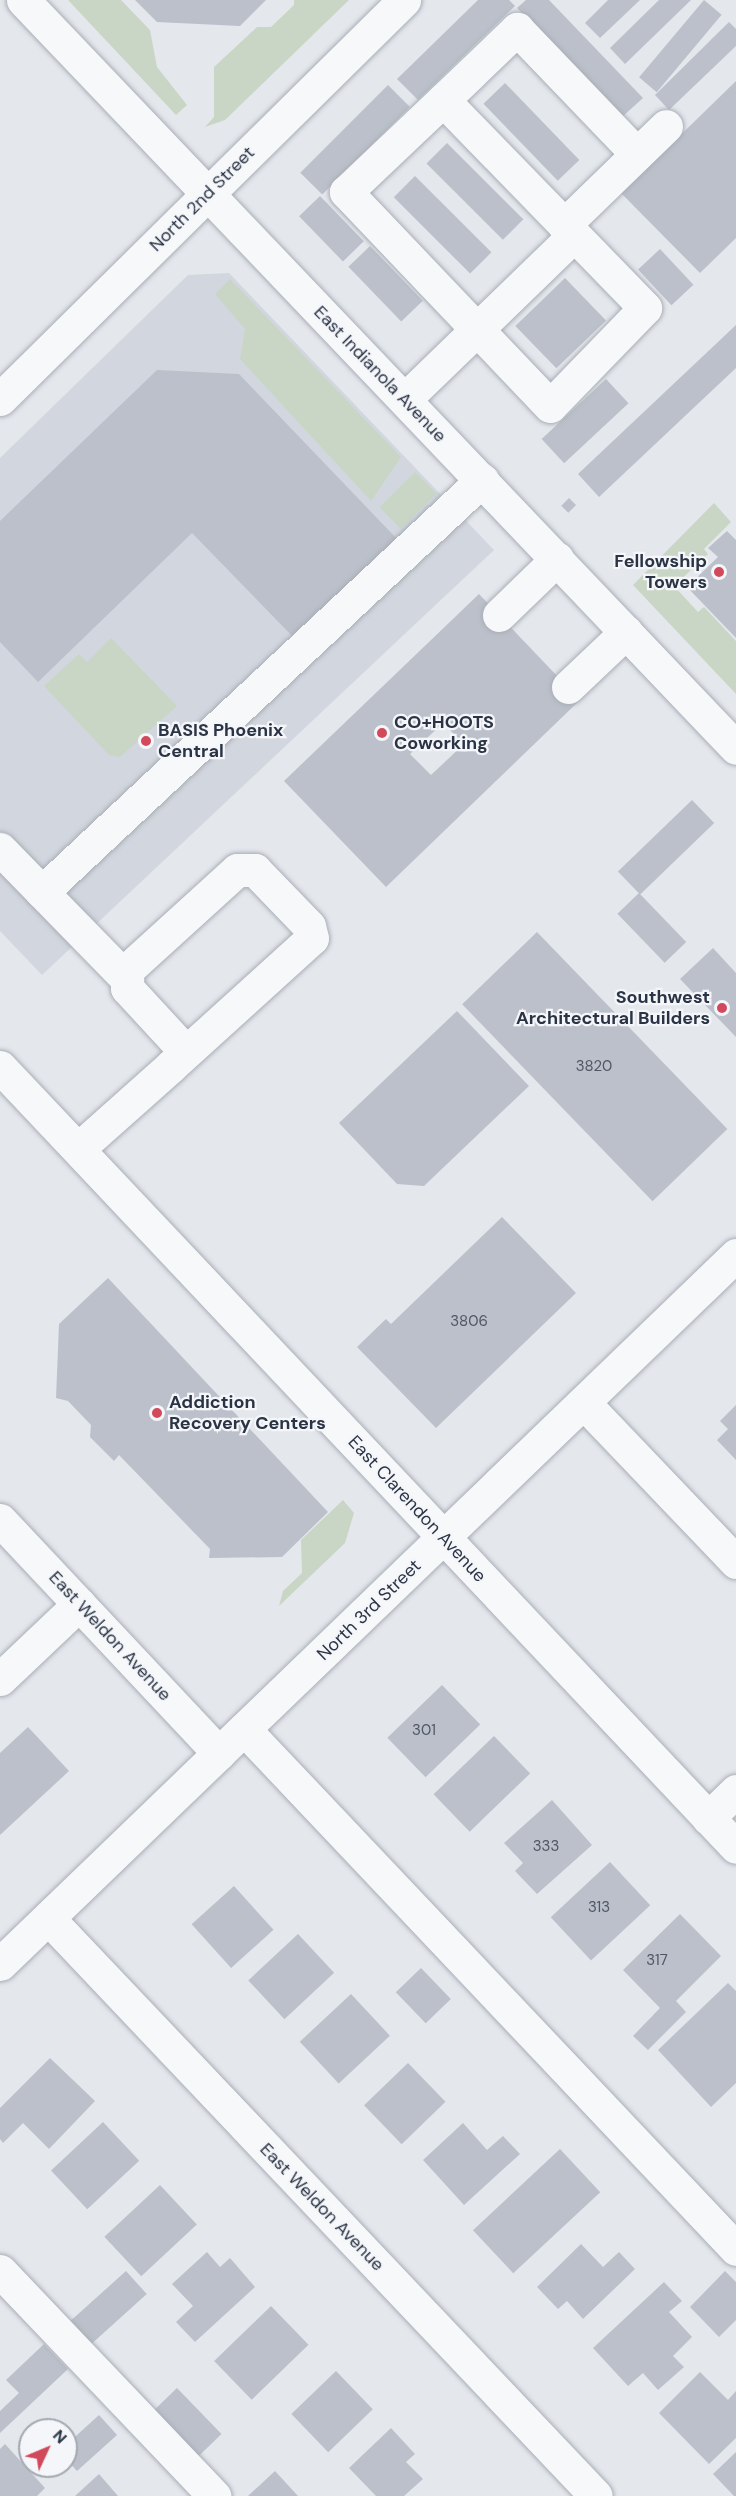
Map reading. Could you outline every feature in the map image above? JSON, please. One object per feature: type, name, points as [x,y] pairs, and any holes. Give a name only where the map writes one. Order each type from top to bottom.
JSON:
[{"type":"street","name":"East Indianola Avenue","points":[[24,0],[736,748]]},
{"type":"street","name":"North 2nd Street","points":[[0,399],[404,0]]},
{"type":"street","points":[[443,100],[645,308],[550,406],[346,192],[517,29],[637,154]]},
{"type":"street","points":[[405,399],[477,329],[637,154],[666,126]]},
{"type":"street","points":[[42,892],[482,480]]},
{"type":"street","points":[[499,615],[557,559]]},
{"type":"street","points":[[568,687],[626,632]]},
{"type":"street","points":[[0,849],[127,979]]},
{"type":"street","points":[[78,1149],[186,1052],[312,938],[309,926],[255,870],[237,870],[127,970],[127,988],[186,1052]]},
{"type":"street","name":"East Clarendon Avenue","points":[[0,1066],[736,1847]]},
{"type":"street","name":"North 3rd Street","points":[[0,1964],[736,1255]]},
{"type":"street","points":[[584,1403],[736,1562]]},
{"type":"street","name":"East Weldon Avenue","points":[[0,1520],[219,1753]]},
{"type":"street","points":[[0,1679],[79,1604]]},
{"type":"street","points":[[244,1729],[736,2249]]},
{"type":"street","points":[[708,1818],[736,1791]]},
{"type":"street","name":"East Weldon Avenue","points":[[48,1918],[597,2496]]},
{"type":"street","points":[[0,2271],[214,2496]]},
{"type":"shaded area","name":"BASIS Phoenix Central","points":[[229,273],[494,550],[42,975],[0,931],[0,458],[188,275]]},
{"type":"green space","points":[[68,0],[121,0],[150,30],[157,67],[187,105],[176,115]]},
{"type":"green space","points":[[294,0],[349,0],[225,120],[205,127],[214,117],[214,67],[257,27],[271,27],[294,5]]},
{"type":"green space","points":[[230,279],[401,457],[371,501],[240,359],[245,329],[215,294]]},
{"type":"green space","points":[[415,472],[436,493],[401,529],[380,507]]},
{"type":"green space","points":[[714,503],[731,522],[704,549],[708,554],[674,586],[698,612],[704,607],[736,641],[736,694],[633,585]]},
{"type":"green space","points":[[111,638],[177,706],[120,757],[109,755],[44,686],[79,654],[87,662]]},
{"type":"green space","points":[[343,1500],[354,1513],[345,1543],[279,1606],[283,1591],[302,1573],[301,1540]]},
{"type":"building","points":[[135,0],[266,0],[240,26],[157,22]]},
{"type":"building","points":[[478,0],[509,0],[515,6],[418,100],[397,79]]},
{"type":"building","points":[[526,0],[549,0],[643,98],[622,117],[517,8]]},
{"type":"building","points":[[608,0],[640,0],[600,38],[585,23]]},
{"type":"building","points":[[659,0],[691,0],[625,64],[610,48]]},
{"type":"building","points":[[704,0],[722,15],[657,92],[639,77]]},
{"type":"building","points":[[729,22],[736,29],[736,46],[669,110],[655,95]]},
{"type":"building","points":[[736,81],[736,238],[700,273],[621,193]]},
{"type":"building","points":[[505,83],[579,160],[558,181],[483,104]]},
{"type":"building","points":[[388,85],[410,107],[322,195],[300,173]]},
{"type":"building","points":[[447,143],[523,219],[503,240],[426,164]]},
{"type":"building","points":[[415,176],[491,252],[470,274],[394,197]]},
{"type":"building","points":[[320,196],[364,241],[343,261],[299,216]]},
{"type":"building","points":[[370,246],[423,301],[401,322],[348,267]]},
{"type":"building","points":[[660,249],[693,285],[671,305],[638,269]]},
{"type":"building","points":[[565,278],[606,320],[556,368],[515,326]]},
{"type":"building","points":[[736,325],[736,368],[599,497],[578,474]]},
{"type":"building","points":[[157,370],[239,374],[398,540],[295,639],[192,533],[38,682],[0,642],[0,521]]},
{"type":"building","points":[[606,379],[629,403],[564,463],[542,439]]},
{"type":"building","points":[[569,498],[576,505],[568,513],[561,506]]},
{"type":"building","name":"Fellowship Towers","points":[[727,531],[736,540],[736,638],[687,587],[718,557],[708,548]]},
{"type":"building","name":"CO+HOOTS Coworking","points":[[479,594],[580,700],[386,887],[284,781]],"holes":[[[443,723],[464,744],[431,775],[410,754]]]},
{"type":"building","points":[[692,800],[714,823],[640,895],[618,872]]},
{"type":"building","points":[[639,893],[686,942],[665,963],[617,914]]},
{"type":"building","points":[[537,932],[727,1129],[653,1201],[462,1004]]},
{"type":"building","name":"Southwest Architectural Builders","points":[[713,948],[736,973],[736,1037],[680,979]]},
{"type":"building","points":[[457,1011],[529,1086],[424,1186],[397,1184],[339,1123]]},
{"type":"building","points":[[502,1217],[576,1293],[436,1428],[357,1347],[386,1319],[391,1324]]},
{"type":"building","name":"Addiction Recovery Centers","points":[[108,1278],[328,1512],[282,1557],[209,1558],[210,1549],[119,1455],[114,1461],[90,1437],[91,1425],[68,1401],[56,1398],[59,1324]]},
{"type":"building","points":[[736,1405],[736,1460],[717,1440],[728,1429],[720,1421]]},
{"type":"building","points":[[442,1685],[480,1725],[426,1777],[387,1738]]},
{"type":"building","points":[[28,1727],[69,1771],[0,1835],[0,1753]]},
{"type":"building","points":[[494,1736],[530,1773],[470,1832],[434,1794]]},
{"type":"building","points":[[552,1800],[592,1845],[537,1894],[515,1871],[523,1863],[504,1843]]},
{"type":"building","points":[[610,1862],[650,1905],[591,1960],[551,1917]]},
{"type":"building","points":[[234,1886],[273,1930],[231,1968],[192,1924]]},
{"type":"building","points":[[680,1914],[721,1956],[676,2001],[686,2012],[648,2050],[633,2036],[660,2008],[623,1970]]},
{"type":"building","points":[[298,1934],[334,1973],[284,2019],[248,1980]]},
{"type":"building","points":[[421,1968],[451,1999],[426,2023],[396,1992]]},
{"type":"building","points":[[728,1983],[736,1991],[736,2083],[711,2107],[658,2050]]},
{"type":"building","points":[[351,1994],[390,2036],[339,2083],[300,2042]]},
{"type":"building","points":[[50,2058],[95,2101],[49,2149],[23,2123],[3,2143],[0,2139],[0,2108]]},
{"type":"building","points":[[408,2063],[446,2102],[402,2144],[364,2105]]},
{"type":"building","points":[[103,2122],[139,2161],[87,2209],[51,2170]]},
{"type":"building","points":[[463,2123],[487,2150],[503,2136],[520,2154],[464,2205],[423,2160]]},
{"type":"building","points":[[560,2149],[600,2192],[513,2273],[473,2230]]},
{"type":"building","points":[[160,2185],[197,2224],[141,2276],[104,2237]]},
{"type":"building","points":[[581,2244],[603,2267],[619,2252],[635,2269],[583,2319],[567,2301],[558,2309],[537,2287]]},
{"type":"building","points":[[207,2252],[220,2267],[230,2258],[255,2287],[195,2342],[176,2322],[193,2306],[172,2284]]},
{"type":"building","points":[[126,2271],[147,2294],[90,2345],[70,2322]]},
{"type":"building","points":[[725,2271],[736,2282],[736,2320],[719,2337],[690,2307]]},
{"type":"building","points":[[664,2282],[682,2301],[669,2312],[692,2337],[673,2356],[684,2367],[658,2390],[643,2373],[628,2386],[593,2348]]},
{"type":"building","points":[[271,2306],[309,2345],[252,2400],[214,2361]]},
{"type":"building","points":[[44,2344],[68,2369],[0,2433],[0,2411],[19,2393],[6,2380]]},
{"type":"building","points":[[336,2371],[373,2409],[328,2452],[291,2414]]},
{"type":"building","points":[[700,2372],[728,2400],[736,2391],[736,2438],[709,2464],[659,2413]]},
{"type":"building","points":[[177,2388],[221,2434],[198,2457],[153,2411]]},
{"type":"building","points":[[99,2415],[117,2435],[78,2470],[78,2434]]},
{"type":"building","points":[[391,2428],[415,2454],[406,2462],[423,2479],[404,2496],[376,2496],[349,2468]]},
{"type":"building","points":[[5,2444],[18,2458],[18,2478],[36,2478],[45,2488],[37,2496],[0,2496],[0,2449]]},
{"type":"building","points":[[736,2452],[736,2496],[734,2496],[713,2474]]},
{"type":"building","points":[[275,2471],[298,2496],[248,2496]]},
{"type":"building","points":[[99,2474],[118,2496],[75,2496]]},
{"type":"place","name":"Fellowship Towers","points":[[719,572]]},
{"type":"place","name":"CO+HOOTS Coworking","points":[[382,733]]},
{"type":"place","name":"BASIS Phoenix Central","points":[[146,741]]},
{"type":"place","name":"Southwest Architectural Builders","points":[[722,1008]]},
{"type":"place","name":"Addiction Recovery Centers","points":[[157,1413]]}]
